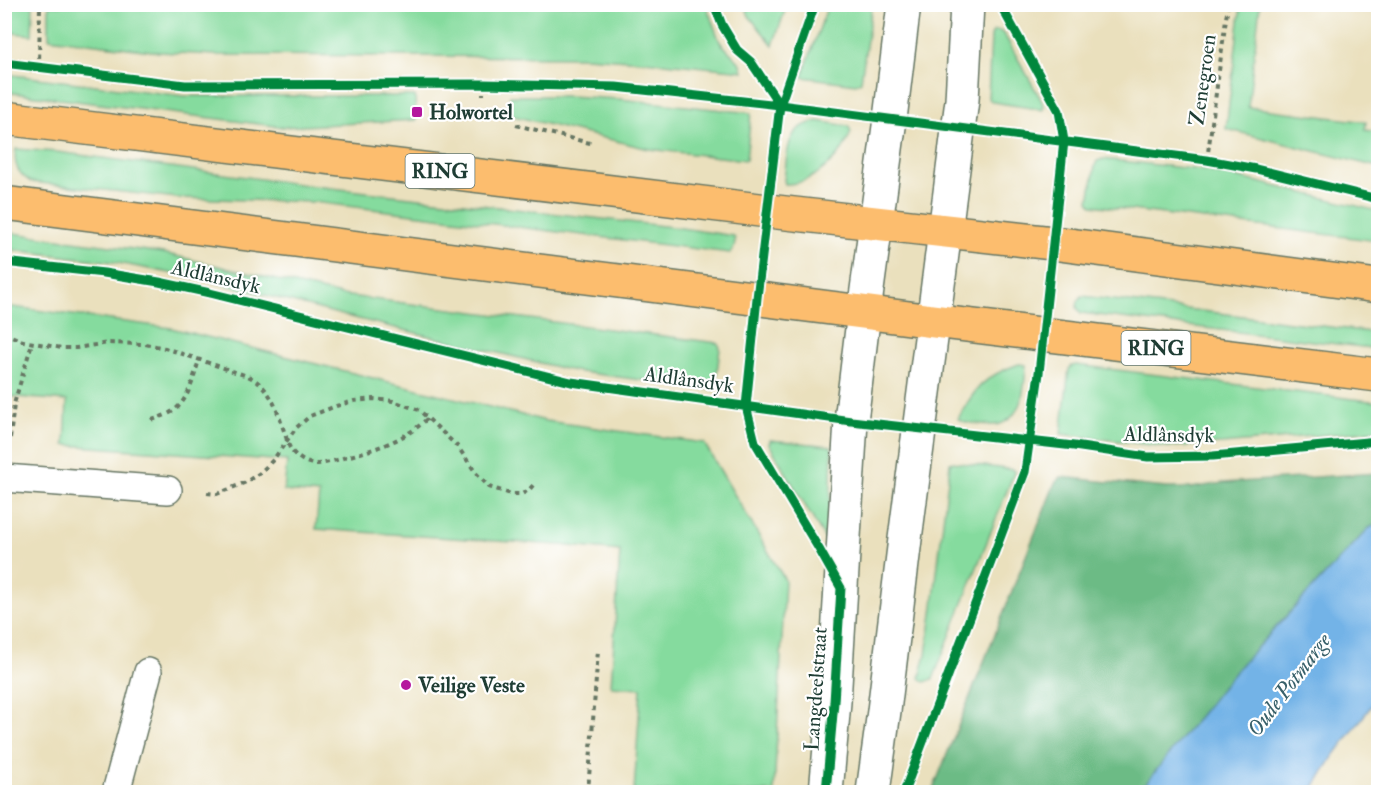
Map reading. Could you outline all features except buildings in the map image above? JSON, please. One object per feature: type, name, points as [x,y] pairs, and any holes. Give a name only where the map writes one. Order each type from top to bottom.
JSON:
[{"type":"main road","name":"RING","points":[[4,118],[768,212],[1053,243],[1378,286]]},
{"type":"main road","name":"Aldlânsdyk","points":[[4,203],[1378,375]]},
{"type":"street","points":[[876,222],[904,4]]},
{"type":"street","points":[[873,792],[962,100],[968,4]]},
{"type":"street","name":"Langdeelstraat","points":[[826,792],[834,702],[851,421],[876,222]]},
{"type":"lane","points":[[6,478],[168,490]]},
{"type":"lane","points":[[116,792],[148,672]]},
{"type":"path","points":[[39,67],[40,4]]},
{"type":"path","points":[[27,66],[50,69]]},
{"type":"path","points":[[471,84],[494,84]]},
{"type":"path","points":[[483,84],[483,96]]},
{"type":"path","points":[[1196,158],[1212,161]]},
{"type":"path","points":[[4,333],[23,341],[62,348],[108,343],[145,344],[165,348],[250,377],[261,383],[277,409],[291,450],[298,458],[308,463],[331,462],[379,448],[399,439],[428,418]]},
{"type":"path","points":[[6,478],[14,404],[33,343]]},
{"type":"path","points":[[152,420],[177,408],[187,396],[199,360]]},
{"type":"path","points":[[168,490],[217,494],[244,483],[260,473],[273,460],[296,428],[310,416],[336,405],[373,399],[393,401],[418,410],[458,447],[489,487],[511,494],[522,494],[534,484]]},
{"type":"path","points":[[588,792],[598,650]]},
{"type":"green space","points":[[5,4],[33,5],[32,35],[5,32]]},
{"type":"green space","points":[[49,5],[706,5],[720,42],[741,64],[743,71],[585,57],[215,55],[159,52],[49,38]]},
{"type":"green space","points":[[745,5],[787,5],[773,45],[749,16]]},
{"type":"green space","points":[[828,5],[872,5],[861,81],[856,84],[802,77]]},
{"type":"green space","points":[[1241,5],[1260,5],[1248,107],[1366,122],[1365,130],[1378,132],[1378,167],[1226,129]]},
{"type":"green space","points":[[994,31],[1000,31],[1005,36],[1044,105],[1043,110],[993,102],[988,98],[991,37]]},
{"type":"green space","points":[[5,74],[184,96],[415,96],[416,120],[283,127],[5,92]]},
{"type":"green space","points":[[510,96],[620,99],[751,113],[746,160],[649,149],[509,115]]},
{"type":"green space","points":[[818,121],[848,126],[851,131],[842,150],[826,167],[806,180],[785,184],[788,151],[793,135],[807,124]]},
{"type":"green space","points":[[16,149],[57,152],[314,186],[681,228],[734,236],[735,243],[730,253],[314,202],[178,198],[31,182],[18,168],[15,160]]},
{"type":"green space","points":[[1103,159],[1202,170],[1378,211],[1378,241],[1092,205],[1089,201],[1095,166],[1097,161]]},
{"type":"green space","points":[[5,232],[163,253],[341,295],[718,343],[720,348],[715,390],[573,371],[211,281],[113,262],[5,249]]},
{"type":"green space","points":[[1082,296],[1378,333],[1378,349],[1081,313],[1077,308]]},
{"type":"green space","points":[[5,306],[171,328],[546,421],[704,443],[785,580],[774,792],[634,792],[641,688],[611,686],[620,551],[316,529],[319,494],[284,491],[287,461],[65,445],[67,401],[5,396]]},
{"type":"green space","points":[[1019,364],[1026,365],[1023,391],[1014,415],[1000,424],[990,425],[966,423],[958,419],[982,384],[997,373]]},
{"type":"green space","points":[[1076,365],[1378,402],[1378,430],[1167,447],[1061,434],[1069,369]]},
{"type":"green space","points":[[770,440],[831,446],[829,541],[826,541],[769,444]]},
{"type":"green space","points":[[950,463],[1014,470],[1014,473],[933,679],[925,682],[920,678],[932,614]]},
{"type":"green space","points":[[1378,473],[1378,523],[1368,529],[1237,669],[1139,792],[932,792],[1055,483],[1061,477],[1166,488],[1191,488],[1223,483]]},
{"type":"water","name":"Oude Potmarge","points":[[1378,523],[1378,697],[1333,757],[1311,792],[1139,792],[1237,669],[1368,529]]},
{"type":"cycle path","points":[[714,4],[722,25],[737,50],[751,62],[780,105]]},
{"type":"cycle path","points":[[815,4],[780,105],[746,406],[755,442],[841,588],[826,792]]},
{"type":"cycle path","points":[[904,792],[1025,472],[1039,373],[1064,141],[1059,111],[1000,4]]},
{"type":"cycle path","points":[[4,63],[185,85],[483,84],[616,87],[780,105],[1207,160],[1256,169],[1378,199]]},
{"type":"cycle path","points":[[4,262],[104,273],[159,282],[571,382],[851,421],[1074,446],[1148,457],[1213,456],[1378,441]]},
{"type":"place","name":"Holwortel","points":[[417,112]]},
{"type":"place","name":"Veilige Veste","points":[[406,685]]}]
